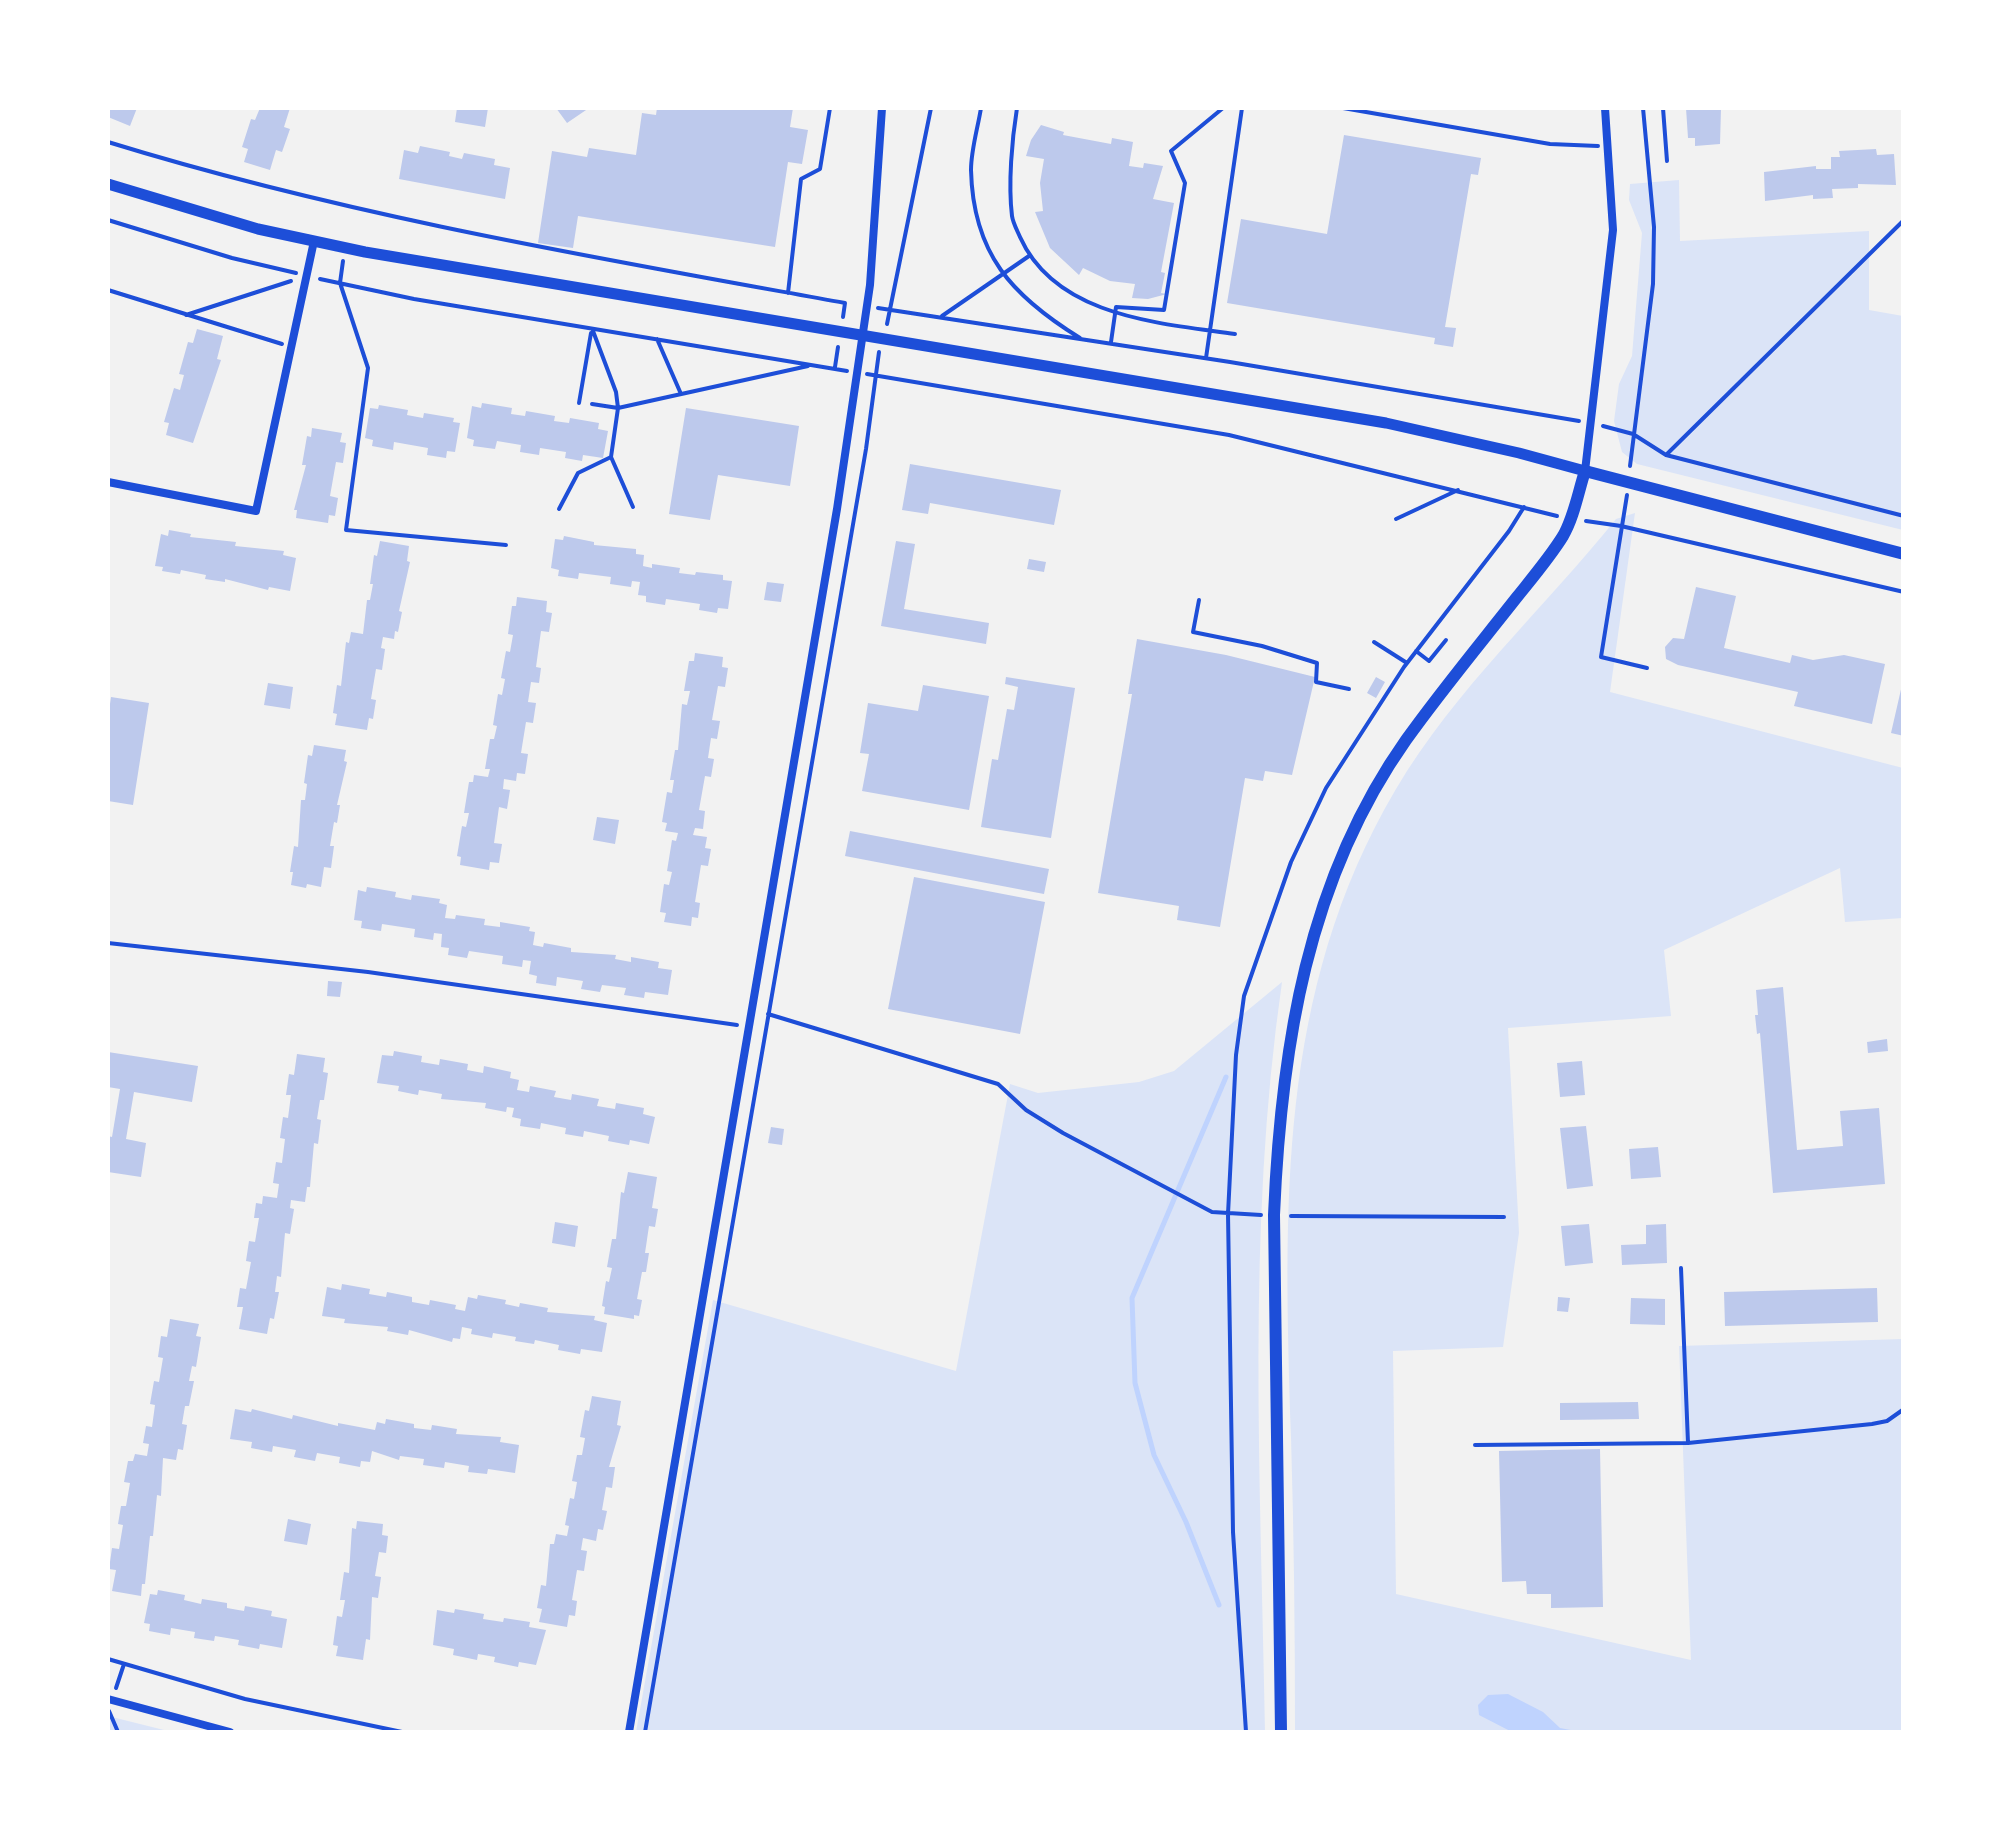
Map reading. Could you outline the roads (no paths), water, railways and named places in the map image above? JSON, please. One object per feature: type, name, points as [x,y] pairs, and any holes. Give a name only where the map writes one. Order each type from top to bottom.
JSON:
[{"type":"main road","points":[[108,184],[203,214],[345,248],[1386,423],[1520,452],[1904,554]]},
{"type":"main road","points":[[1281,1732],[1274,1216],[1277,1150],[1293,1021],[1309,949],[1346,846],[1404,744],[1538,570],[1570,519],[1585,471]]},
{"type":"street","points":[[629,1732],[814,653],[858,372],[882,108]]},
{"type":"street","points":[[1585,471],[1613,230],[1605,108]]},
{"type":"street","points":[[108,482],[256,512],[314,242]]},
{"type":"street","points":[[110,1704],[230,1732]]},
{"type":"lane","points":[[1663,108],[1666,162]]},
{"type":"water","points":[[1508,1694],[1543,1712],[1560,1728],[1581,1732],[1512,1732],[1479,1715],[1478,1705],[1488,1695]]},
{"type":"waterway","points":[[1219,1605],[1154,1455],[1135,1383],[1132,1298],[1226,1077]]}]
